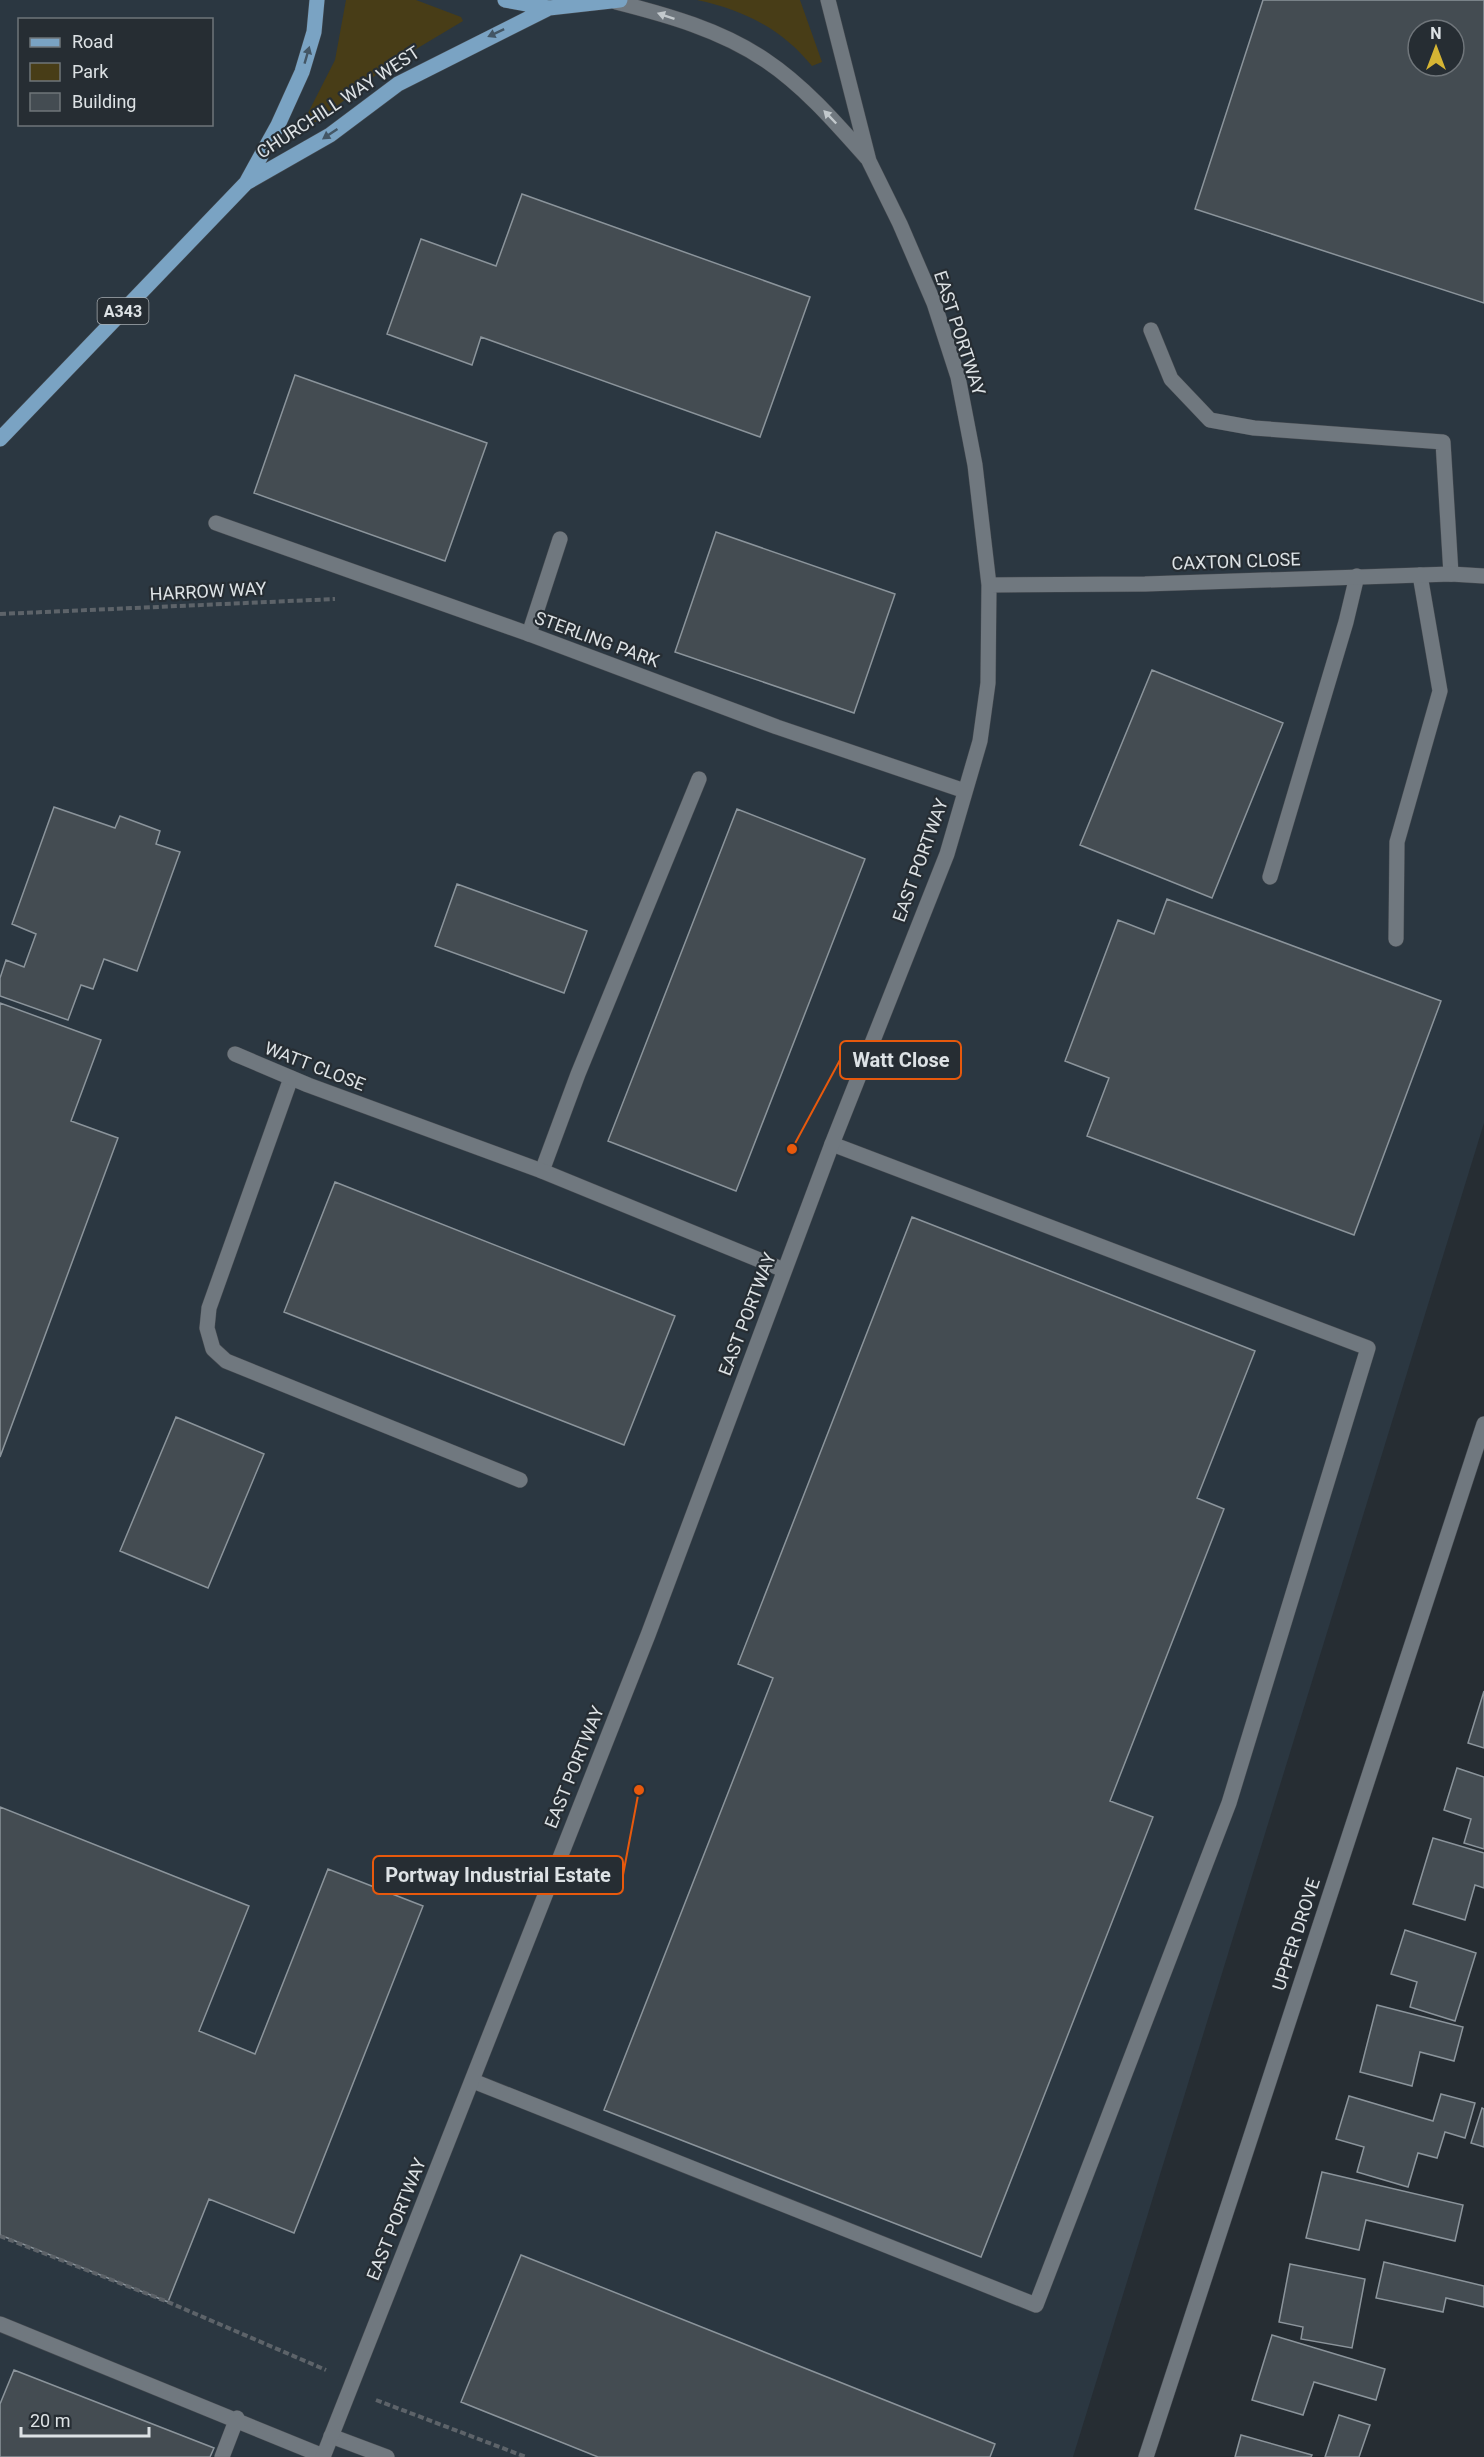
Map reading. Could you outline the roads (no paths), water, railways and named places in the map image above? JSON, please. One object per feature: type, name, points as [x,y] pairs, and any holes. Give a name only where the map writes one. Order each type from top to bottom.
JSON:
[{"type":"main road","name":"CHURCHILL WAY WEST","points":[[0,439],[246,183],[278,125],[302,72],[314,32],[317,0]]},
{"type":"main road","name":"CHURCHILL WAY WEST","points":[[505,0],[549,8],[618,1]]},
{"type":"main road","name":"CHURCHILL WAY WEST","points":[[246,183],[330,135],[398,84],[549,8]]},
{"type":"street","points":[[828,0],[869,160]]},
{"type":"street","points":[[618,1],[730,40],[765,60],[828,115],[869,160]]},
{"type":"street","name":"EAST PORTWAY","points":[[323,2456],[652,1624],[832,1144],[947,854],[980,741],[988,683],[988,585],[975,465],[958,377],[934,303],[869,160]]},
{"type":"street","points":[[1151,330],[1171,379],[1210,420],[1254,428],[1443,442],[1451,574]]},
{"type":"street","name":"STERLING PARK","points":[[216,523],[529,634],[777,727],[965,791]]},
{"type":"street","points":[[529,634],[560,539]]},
{"type":"street","name":"CAXTON CLOSE","points":[[988,585],[1145,584],[1451,574],[1484,576]]},
{"type":"street","points":[[1396,939],[1397,842],[1440,692],[1420,575]]},
{"type":"street","points":[[1270,877],[1346,622],[1357,576]]},
{"type":"street","points":[[542,1171],[578,1074],[699,779]]},
{"type":"street","name":"WATT CLOSE","points":[[235,1054],[291,1078],[542,1171],[784,1270]]},
{"type":"street","points":[[291,1078],[209,1308],[207,1328],[213,1349],[226,1361],[280,1385],[520,1480]]},
{"type":"street","points":[[473,2081],[1036,2305],[1225,1814],[1368,1348],[832,1144]]},
{"type":"street","name":"UPPER DROVE","points":[[1146,2457],[1484,1424]]},
{"type":"street","points":[[0,2324],[237,2418],[323,2456]]},
{"type":"street","points":[[222,2457],[237,2418]]},
{"type":"street","points":[[330,2436],[387,2457]]},
{"type":"place","name":"Watt Close","points":[[792,1149]]},
{"type":"place","name":"Portway Industrial Estate","points":[[639,1790]]}]
